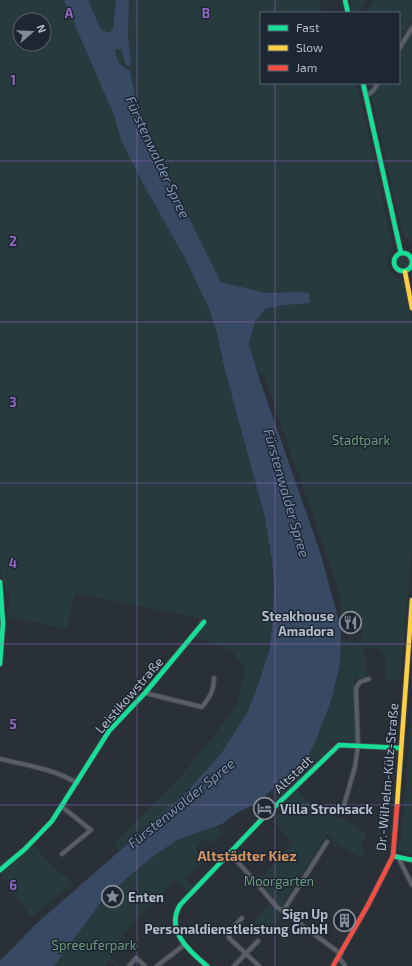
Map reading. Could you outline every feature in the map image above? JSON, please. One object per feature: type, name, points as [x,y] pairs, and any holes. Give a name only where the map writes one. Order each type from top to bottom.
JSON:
[{"type":"main road","points":[[345,0],[348,12]]},
{"type":"main road","points":[[363,84],[401,253]]},
{"type":"main road","points":[[401,253],[407,254],[412,260],[411,267],[405,272],[398,270],[393,262],[396,256],[401,253]]},
{"type":"main road","points":[[405,272],[412,308]]},
{"type":"main road","points":[[0,582],[4,626],[0,664]]},
{"type":"main road","name":"Dr.-Wilhelm-Külz-Straße","points":[[334,966],[393,856],[412,600]]},
{"type":"main road","name":"Leistikowstraße","points":[[0,870],[25,849],[52,821],[109,731],[145,693],[204,622]]},
{"type":"main road","name":"Altstadt","points":[[184,945],[178,936],[176,922],[177,910],[193,891],[262,819],[339,745],[400,748]]},
{"type":"main road","points":[[393,856],[412,860]]},
{"type":"main road","points":[[184,945],[207,966]]},
{"type":"street","points":[[400,47],[412,28]]},
{"type":"street","points":[[366,96],[373,91],[377,84]]},
{"type":"street","points":[[145,693],[202,707],[212,694],[214,678]]},
{"type":"street","points":[[344,805],[355,767],[358,745],[356,688],[360,682],[369,679]]},
{"type":"street","points":[[0,759],[66,776],[77,783]]},
{"type":"street","points":[[62,806],[91,830],[62,854]]},
{"type":"street","points":[[283,911],[327,842]]},
{"type":"street","points":[[230,853],[277,907],[340,955],[345,966]]},
{"type":"street","points":[[398,857],[412,885]]},
{"type":"street","points":[[242,918],[229,932],[229,938],[259,966]]},
{"type":"street","points":[[234,966],[258,941]]},
{"type":"street","points":[[157,966],[184,945]]},
{"type":"street","points":[[129,966],[136,958],[145,966]]},
{"type":"green space","points":[[0,0],[64,0],[114,116],[123,144],[192,272],[212,317],[224,369],[257,487],[271,561],[274,597],[271,634],[263,672],[248,711],[236,732],[223,752],[192,787],[175,804],[121,851],[113,844],[188,768],[236,707],[245,670],[232,651],[195,637],[204,625],[199,624],[199,618],[75,593],[67,629],[9,617],[7,614],[7,608],[11,606],[10,596],[6,592],[0,569]]},
{"type":"green space","points":[[88,0],[116,0],[113,28],[109,33],[101,30]]},
{"type":"green space","name":"Stadtpark","points":[[129,0],[320,0],[321,12],[260,12],[260,84],[357,84],[393,249],[388,258],[387,265],[394,276],[404,281],[412,320],[412,553],[400,681],[385,679],[385,658],[378,648],[364,649],[367,677],[362,679],[354,678],[355,742],[344,740],[333,742],[331,740],[329,741],[331,750],[279,801],[271,791],[308,756],[340,664],[340,640],[363,642],[361,614],[342,616],[338,587],[263,373],[258,375],[249,344],[255,322],[265,309],[284,305],[284,293],[266,293],[221,282],[180,200],[154,157],[142,129],[136,100],[117,60],[115,49],[121,49],[126,66],[130,65],[128,36]]},
{"type":"green space","points":[[350,0],[367,0],[361,12],[353,12]]},
{"type":"green space","points":[[374,0],[412,0],[412,20],[400,40],[400,12],[367,12]]},
{"type":"green space","points":[[412,31],[412,243],[405,237],[400,221],[372,96],[380,84],[400,84],[400,51]]},
{"type":"green space","points":[[400,256],[406,256],[410,260],[410,266],[406,270],[400,270],[396,266],[396,260]]},
{"type":"green space","points":[[412,702],[412,854],[399,851],[398,842],[401,840]]},
{"type":"green space","name":"Moorgarten","points":[[297,789],[307,800],[336,818],[342,818],[367,833],[360,848],[366,850],[362,859],[331,840],[333,837],[327,834],[281,907],[258,881],[292,842],[273,821],[284,809],[280,805]]},
{"type":"green space","name":"Spreeuferpark","points":[[217,826],[224,836],[213,842],[202,840],[196,849],[204,860],[185,879],[193,887],[189,893],[175,879],[155,902],[142,912],[119,941],[110,957],[120,966],[117,966],[109,960],[105,966],[54,966],[102,901],[125,880],[151,858],[177,840]]},
{"type":"green space","points":[[34,845],[49,863],[73,883],[31,917],[0,873]]},
{"type":"green space","points":[[269,904],[282,916],[267,934],[254,921]]},
{"type":"water","name":"Fürstenwalder Spree","points":[[64,0],[88,0],[101,30],[109,33],[113,28],[116,0],[129,0],[128,36],[131,65],[126,66],[121,49],[115,50],[117,57],[119,63],[130,71],[142,129],[158,165],[180,200],[221,282],[266,293],[309,293],[310,303],[284,305],[265,309],[255,322],[249,344],[258,375],[320,552],[341,633],[340,664],[331,701],[308,756],[260,801],[235,814],[222,824],[177,840],[151,858],[102,901],[54,966],[0,966],[0,961],[36,924],[187,792],[223,751],[248,711],[256,691],[269,651],[273,617],[274,589],[272,561],[264,514],[224,367],[217,334],[209,309],[186,260],[145,187],[121,140],[114,115]]},
{"type":"traffic: fast","points":[[345,0],[348,12]]},
{"type":"traffic: fast","points":[[363,84],[401,253]]},
{"type":"traffic: fast","points":[[399,253],[407,253],[412,258],[412,262],[410,269],[407,271],[399,271],[394,266],[394,258],[399,253]]},
{"type":"traffic: fast","points":[[0,582],[3,623],[0,664]]},
{"type":"traffic: fast","points":[[0,870],[25,849],[52,821],[109,731],[145,693],[204,622]]},
{"type":"traffic: fast","points":[[207,966],[193,954],[181,939],[177,931],[175,923],[176,914],[180,905],[262,819],[339,745],[400,748]]},
{"type":"traffic: fast","points":[[393,856],[412,860]]},
{"type":"traffic: slow","points":[[405,272],[412,308]]},
{"type":"traffic: slow","points":[[397,806],[412,600]]},
{"type":"traffic: jam","points":[[333,966],[368,905],[393,856],[397,806]]},
{"type":"place","name":"Steakhouse Amadora","points":[[350,623]]},
{"type":"place","name":"Villa Strohsack","points":[[264,809]]},
{"type":"place","name":"Enten","points":[[113,897]]},
{"type":"place","name":"Sign Up Personaldienstleistung GmbH","points":[[344,921]]},
{"type":"district","name":"Altstädter Kiez","points":[[247,855]]}]
